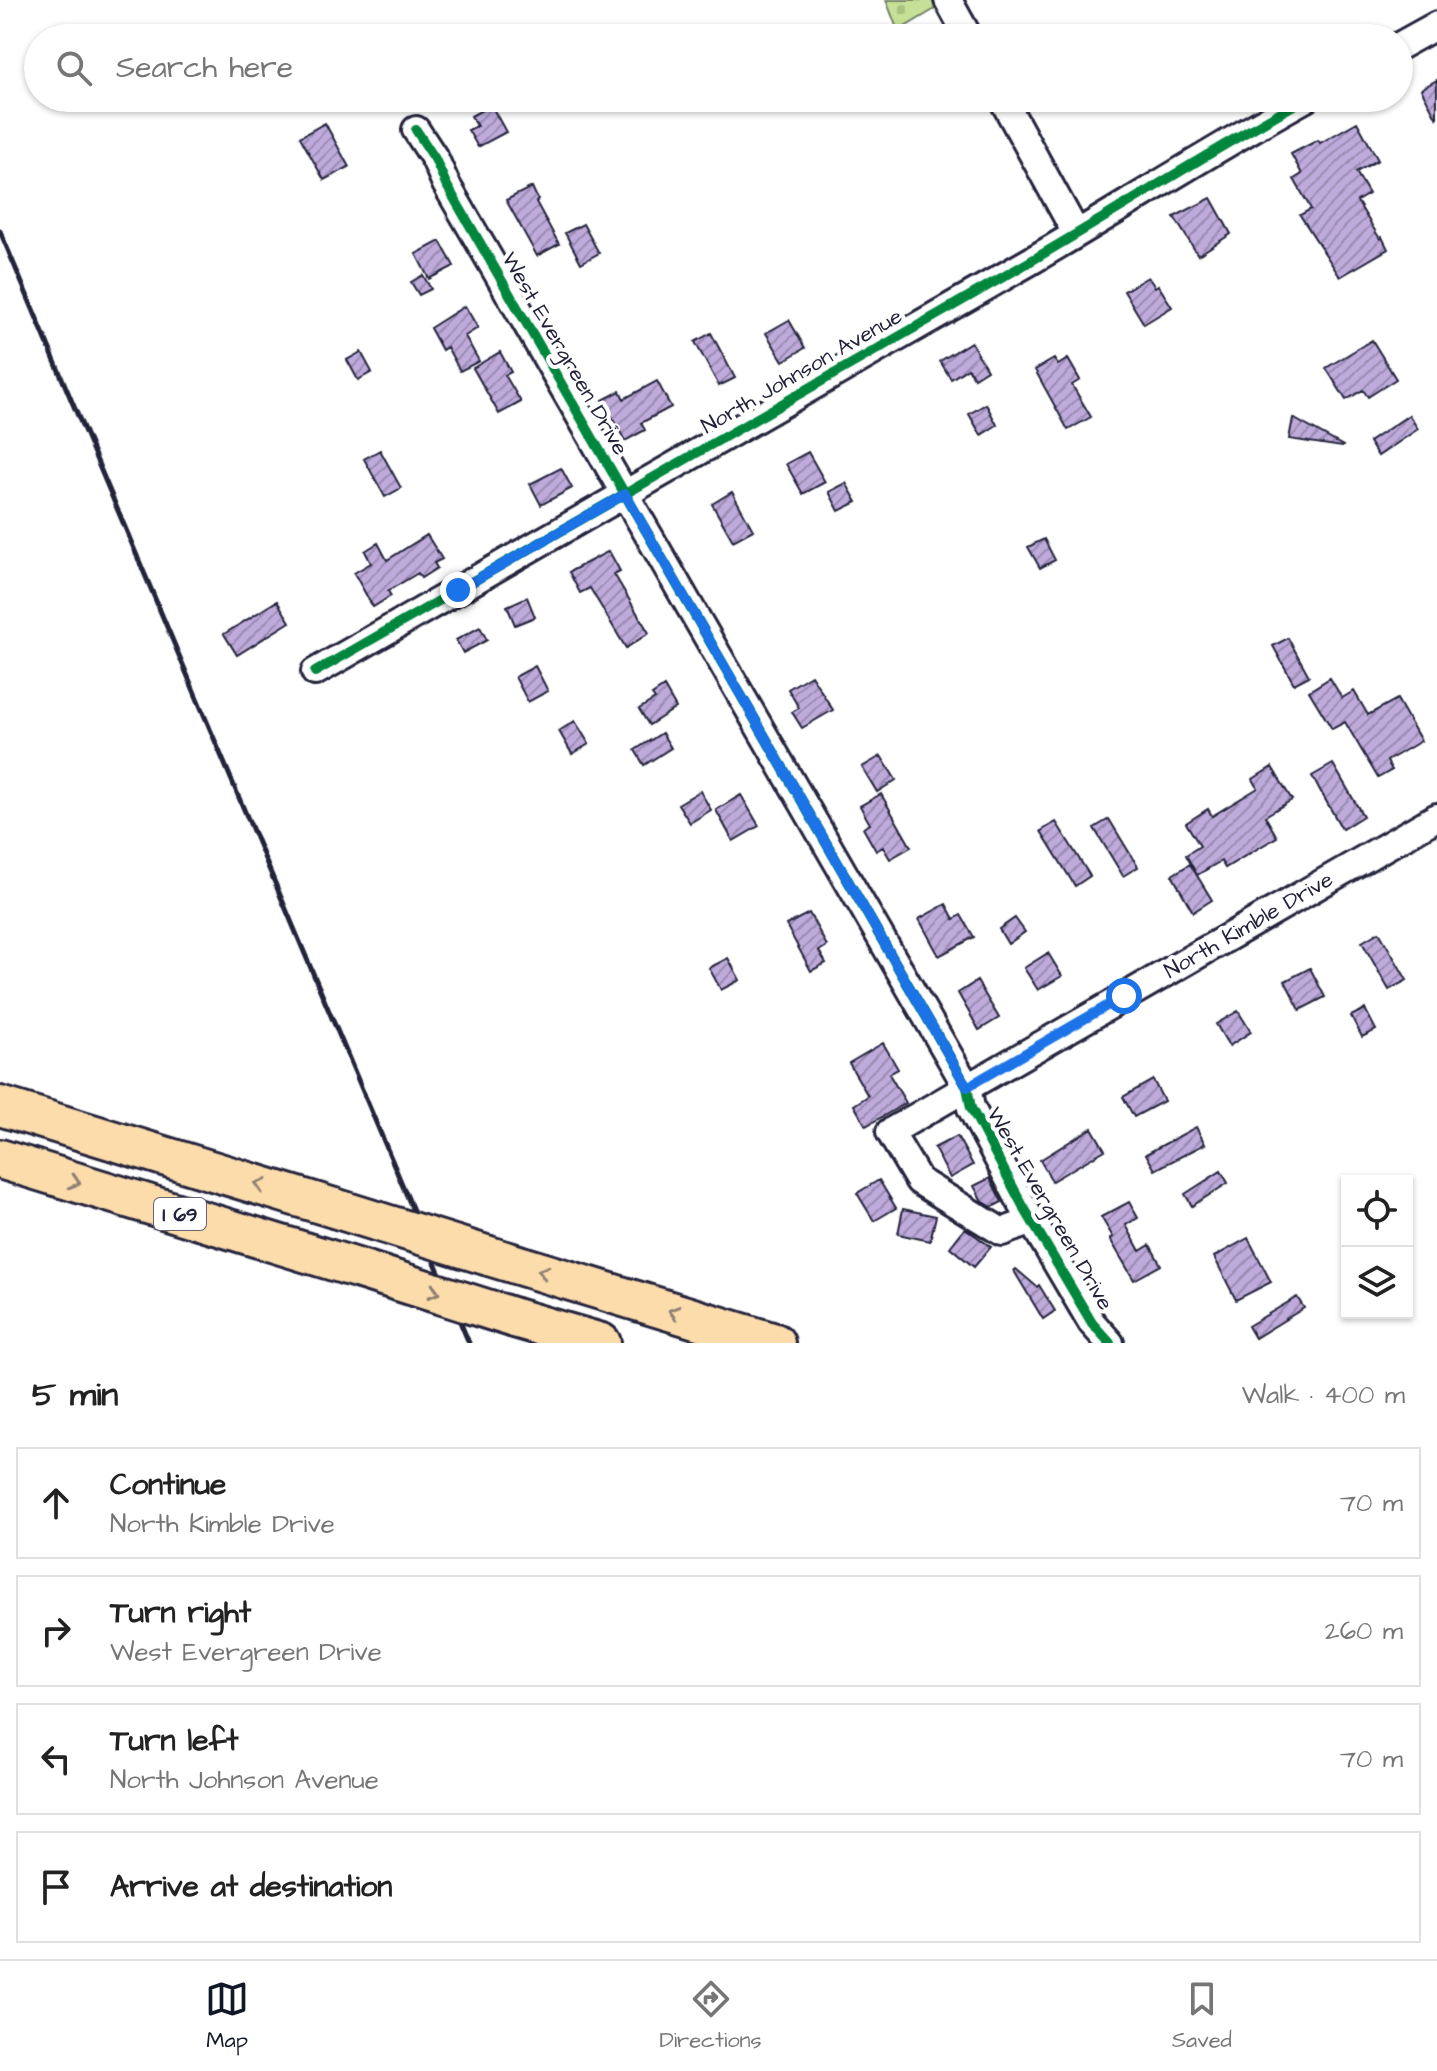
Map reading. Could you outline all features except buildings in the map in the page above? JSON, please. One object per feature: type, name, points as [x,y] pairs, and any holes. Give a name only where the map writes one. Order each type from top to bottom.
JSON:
[{"type":"highway","name":"I 69","points":[[0,1106],[775,1343]]},
{"type":"highway","name":"I 69","points":[[0,1159],[601,1343]]},
{"type":"street","points":[[948,0],[961,24]]},
{"type":"street","points":[[1413,38],[1437,25]]},
{"type":"street","points":[[1010,112],[1076,233]]},
{"type":"street","name":"North Johnson Avenue","points":[[315,672],[890,342],[1280,112]]},
{"type":"street","name":"West Evergreen Drive","points":[[416,130],[967,1087],[971,1108],[1032,1221],[1092,1323],[1110,1343]]},
{"type":"street","name":"North Kimble Drive","points":[[1032,1221],[1002,1232],[919,1181],[890,1132],[1437,817]]},
{"type":"green space","points":[[886,0],[950,0],[910,24],[895,24]]},
{"type":"railway","points":[[0,231],[469,1343]]},
{"type":"cycle path","points":[[315,672],[1029,262],[1282,112]]},
{"type":"cycle path","points":[[416,130],[967,1087],[971,1108],[1023,1206],[1092,1323],[1110,1343]]},
{"type":"route","points":[[458,590],[625,494],[967,1087],[1124,996]]}]
